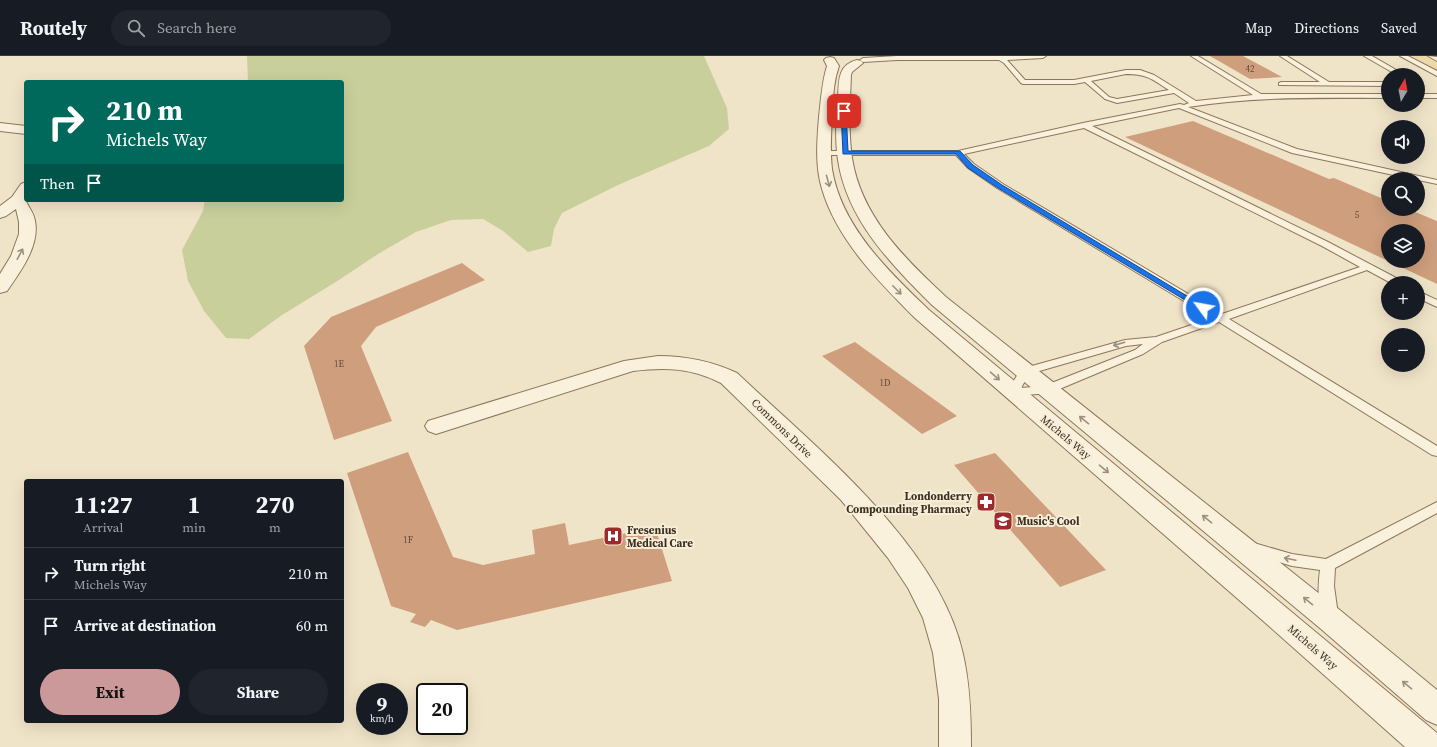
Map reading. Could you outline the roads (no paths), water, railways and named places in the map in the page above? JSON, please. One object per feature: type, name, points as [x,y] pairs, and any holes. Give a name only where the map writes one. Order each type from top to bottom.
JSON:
[{"type":"street","points":[[829,58],[839,63],[865,59]]},
{"type":"street","name":"Michels Way","points":[[829,58],[833,66],[829,78],[835,153],[846,170],[856,198],[874,230],[886,246],[939,301],[1046,390],[1331,620],[1437,710]]},
{"type":"street","name":"Michels Way","points":[[865,59],[847,70],[845,76],[844,123],[835,153],[825,169],[832,196],[848,227],[889,282],[922,314],[1280,617],[1429,747]]},
{"type":"street","points":[[0,127],[24,130]]},
{"type":"street","points":[[0,213],[22,193]]},
{"type":"street","points":[[0,287],[14,267],[25,245],[28,233],[22,193]]},
{"type":"street","name":"Commons Drive","points":[[436,426],[631,365],[653,362],[694,364],[712,369],[729,378],[850,494],[897,551],[918,582],[937,618],[948,653],[955,699],[955,747]]},
{"type":"lane","points":[[865,59],[970,56]]},
{"type":"lane","points":[[941,57],[1042,56]]},
{"type":"lane","points":[[1194,56],[1260,96]]},
{"type":"lane","points":[[1283,56],[1328,84]]},
{"type":"lane","points":[[1367,56],[1389,68]]},
{"type":"lane","points":[[1403,56],[1437,74]]},
{"type":"lane","points":[[1431,56],[1437,58]]},
{"type":"lane","points":[[998,57],[1006,62],[1023,82],[1074,82],[1126,72],[1140,72],[1152,76],[1194,103]]},
{"type":"lane","points":[[865,59],[897,58]]},
{"type":"lane","points":[[1087,80],[1107,98],[1117,102],[1175,91]]},
{"type":"lane","points":[[1281,84],[1381,84]]},
{"type":"lane","points":[[1357,84],[1377,96]]},
{"type":"lane","points":[[835,153],[958,153],[1083,125],[1194,103],[1260,96],[1381,96]]},
{"type":"lane","points":[[1425,96],[1437,96]]},
{"type":"lane","points":[[1180,106],[1295,151],[1437,182]]},
{"type":"lane","points":[[1083,125],[1385,276]]},
{"type":"lane","points":[[958,153],[970,166],[1000,186],[1220,318],[1437,452]]},
{"type":"lane","points":[[1014,392],[1046,390],[1139,352],[1158,340],[1368,267]]},
{"type":"lane","points":[[1425,298],[1437,304]]},
{"type":"lane","points":[[1014,392],[1025,372],[1125,343],[1158,340]]},
{"type":"lane","points":[[1237,543],[1292,560],[1328,565],[1437,507]]},
{"type":"lane","points":[[1328,565],[1326,586],[1331,620]]},
{"type":"place","name":"Londonderry Compounding Pharmacy","points":[[986,502]]},
{"type":"place","name":"Music's Cool","points":[[1003,521]]},
{"type":"place","name":"Fresenius Medical Care","points":[[613,536]]}]
